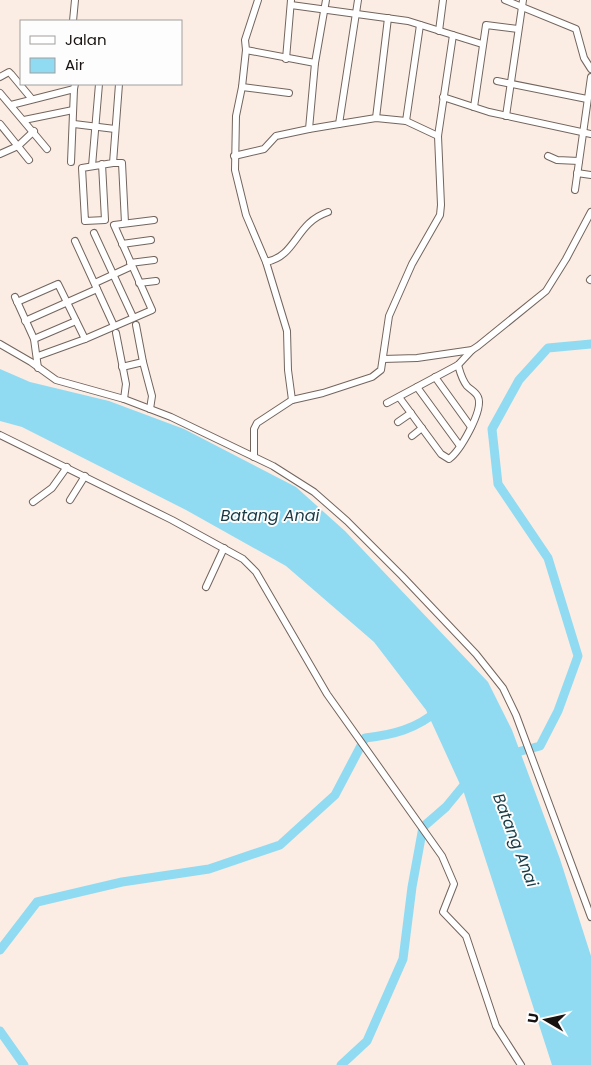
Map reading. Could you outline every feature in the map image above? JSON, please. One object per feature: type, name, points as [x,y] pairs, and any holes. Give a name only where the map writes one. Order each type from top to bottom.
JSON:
[{"type":"street","points":[[73,20],[75,0]]},
{"type":"street","points":[[258,0],[245,40],[246,50],[242,87],[236,116],[234,156],[240,197],[266,262],[287,331],[288,370],[292,400]]},
{"type":"street","points":[[309,129],[315,63],[326,0]]},
{"type":"street","points":[[339,124],[358,0]]},
{"type":"street","points":[[439,31],[443,0]]},
{"type":"street","points":[[505,0],[523,3],[576,29],[584,58],[591,69]]},
{"type":"street","points":[[286,59],[291,2],[325,10],[388,18],[420,25],[482,44]]},
{"type":"street","points":[[506,116],[523,3]]},
{"type":"street","points":[[376,118],[388,18]]},
{"type":"street","points":[[474,107],[482,44],[487,24],[518,29]]},
{"type":"street","points":[[406,121],[420,25]]},
{"type":"street","points":[[254,457],[255,424],[292,400],[323,393],[372,377],[381,370],[389,316],[412,264],[440,215],[438,136],[453,35]]},
{"type":"street","points":[[246,50],[315,63]]},
{"type":"street","points":[[0,77],[9,72],[20,84]]},
{"type":"street","points":[[575,190],[579,161],[588,134],[587,99],[591,78]]},
{"type":"street","points":[[498,80],[587,99]]},
{"type":"street","points":[[21,85],[32,98]]},
{"type":"street","points":[[92,166],[99,85]]},
{"type":"street","points":[[113,163],[119,85]]},
{"type":"street","points":[[11,105],[75,86],[71,162]]},
{"type":"street","points":[[242,87],[289,93]]},
{"type":"street","points":[[0,93],[34,131],[47,149]]},
{"type":"street","points":[[443,97],[506,116],[588,134]]},
{"type":"street","points":[[24,120],[73,110]]},
{"type":"street","points":[[234,156],[262,150],[276,136],[376,118],[406,121],[438,136]]},
{"type":"street","points":[[0,124],[30,160]]},
{"type":"street","points":[[74,124],[115,129]]},
{"type":"street","points":[[0,154],[18,146],[34,131]]},
{"type":"street","points":[[548,156],[557,160],[579,161]]},
{"type":"street","points":[[102,164],[105,220],[85,221],[82,168],[102,164],[122,163],[126,223]]},
{"type":"street","points":[[578,173],[591,175]]},
{"type":"street","points":[[266,262],[280,258],[310,220],[328,212]]},
{"type":"street","points":[[387,403],[458,365],[472,350],[546,291],[566,259],[590,213]]},
{"type":"street","points":[[38,356],[85,339],[152,310],[114,224],[154,220]]},
{"type":"street","points":[[94,232],[133,318]]},
{"type":"street","points":[[122,244],[151,240]]},
{"type":"street","points":[[75,241],[114,326]]},
{"type":"street","points":[[25,321],[68,301],[131,265],[154,260]]},
{"type":"street","points":[[140,283],[156,281]]},
{"type":"street","points":[[38,368],[38,356],[34,339],[16,299],[57,284],[68,301],[85,339]]},
{"type":"street","points":[[34,339],[76,321]]},
{"type":"street","points":[[136,325],[152,396],[150,409]]},
{"type":"street","points":[[116,333],[126,388],[124,399]]},
{"type":"street","points":[[0,344],[31,362],[56,380],[124,399],[150,409],[254,457],[296,479],[348,521],[476,654],[503,688],[526,742],[591,917]]},
{"type":"street","points":[[384,359],[417,358],[472,350]]},
{"type":"street","points":[[122,367],[143,362]]},
{"type":"street","points":[[399,397],[446,458],[452,456],[471,427],[479,401],[478,395],[467,386],[458,365]]},
{"type":"street","points":[[435,377],[471,427]]},
{"type":"street","points":[[417,387],[460,446]]},
{"type":"street","points":[[398,422],[411,413]]},
{"type":"street","points":[[412,436],[422,428]]},
{"type":"street","points":[[0,435],[85,476],[224,548],[243,560],[256,572],[328,694],[442,856],[454,881],[453,892],[443,912],[466,936],[496,1026],[519,1064]]},
{"type":"street","points":[[33,502],[52,488],[67,467]]},
{"type":"street","points":[[70,500],[85,476]]},
{"type":"street","points":[[206,587],[224,548]]},
{"type":"water","name":"Batang Anai","points":[[0,369],[30,382],[109,401],[184,429],[296,487],[345,531],[488,682],[512,730],[560,859],[591,956],[591,1065],[552,1065],[464,793],[426,710],[374,642],[286,566],[186,510],[22,427],[0,421]]},
{"type":"waterway","points":[[510,754],[540,746],[558,711],[578,656],[548,558],[498,484],[492,429],[519,380],[548,348],[591,344]]},
{"type":"waterway","points":[[0,950],[37,902],[122,882],[209,869],[280,845],[335,795],[365,738],[404,730],[422,722],[438,710]]},
{"type":"waterway","points":[[341,1065],[367,1041],[403,959],[412,887],[423,827],[446,807],[469,779]]},
{"type":"waterway","points":[[0,1031],[24,1065]]}]
